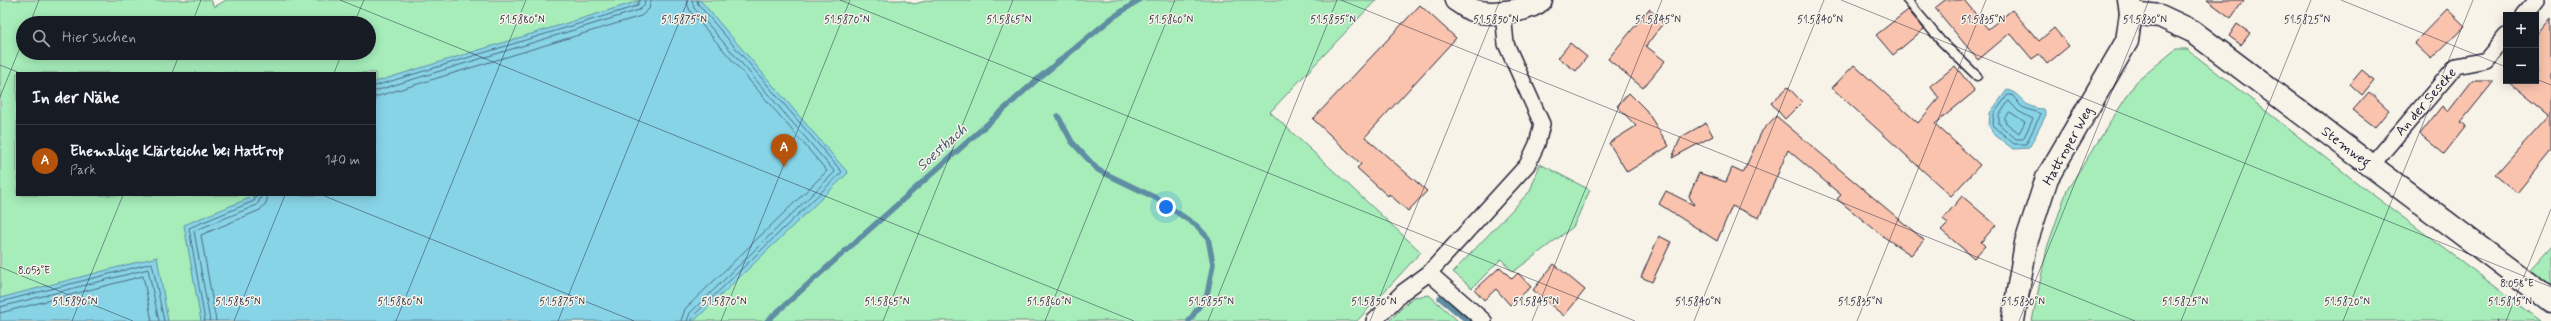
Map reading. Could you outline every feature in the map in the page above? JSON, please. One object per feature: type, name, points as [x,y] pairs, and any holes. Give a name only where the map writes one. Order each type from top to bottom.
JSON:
[{"type":"street","points":[[1456,0],[1473,10],[1503,13],[1535,5],[1541,0]]},
{"type":"street","points":[[2526,12],[2536,0]]},
{"type":"street","name":"Stemweg","points":[[2130,6],[2160,16],[2192,31],[2551,302]]},
{"type":"street","name":"Hattroper Weg","points":[[2013,321],[2026,243],[2047,178],[2127,41],[2130,6]]},
{"type":"street","points":[[1374,321],[1403,292],[1429,273],[1528,165],[1538,144],[1542,124],[1506,44],[1503,13]]},
{"type":"street","name":"An der Seseke","points":[[2371,166],[2456,66],[2486,60],[2503,40]]},
{"type":"street","points":[[1429,273],[1484,321]]},
{"type":"lane","points":[[1907,0],[1941,41],[1977,76]]},
{"type":"green space","points":[[0,0],[211,0],[214,7],[226,0],[903,0],[914,4],[930,0],[1376,0],[1270,112],[1421,252],[1357,321],[0,321]]},
{"type":"green space","points":[[2176,49],[2187,49],[2360,185],[2541,321],[2032,321],[2047,248],[2067,190],[2136,82]]},
{"type":"green space","points":[[1540,164],[1590,190],[1573,227],[1513,272],[1501,259],[1472,288],[1453,272],[1530,191]]},
{"type":"green space","points":[[2551,246],[2551,294],[2525,275]]},
{"type":"green space","points":[[1429,295],[1458,321],[1389,321],[1413,297]]},
{"type":"water","points":[[642,0],[700,0],[848,173],[694,321],[201,321],[184,225],[255,196],[376,196],[376,82]]},
{"type":"water","points":[[2007,90],[2017,95],[2026,104],[2044,109],[2046,115],[2029,148],[2013,149],[1995,135],[1989,126],[1990,113]]},
{"type":"water","points":[[157,257],[168,321],[0,321],[0,298]]},
{"type":"building","points":[[1945,0],[1964,0],[1988,29],[2012,10],[2039,41],[2054,28],[2069,46],[2047,64],[2039,54],[2032,59],[2010,33],[1978,60],[1935,8]]},
{"type":"building","points":[[2207,0],[2244,0],[2231,18]]},
{"type":"building","points":[[1420,5],[1456,38],[1365,137],[1427,191],[1408,211],[1389,194],[1388,196],[1357,168],[1361,164],[1313,119]]},
{"type":"building","points":[[1649,9],[1664,22],[1646,46],[1665,61],[1643,88],[1608,59]]},
{"type":"building","points":[[2447,9],[2465,26],[2431,59],[2414,43]]},
{"type":"building","points":[[1908,10],[1924,29],[1893,55],[1876,35]]},
{"type":"building","points":[[2551,17],[2551,151],[2517,193],[2495,175],[2549,115],[2512,84],[2539,84],[2539,31]]},
{"type":"building","points":[[2237,24],[2250,33],[2241,45],[2229,36]]},
{"type":"building","points":[[1570,43],[1587,57],[1576,71],[1558,58]]},
{"type":"building","points":[[1854,65],[1918,123],[1939,98],[1930,86],[1955,66],[1975,91],[1935,124],[1980,165],[1951,196],[1832,88]]},
{"type":"building","points":[[2362,70],[2374,80],[2362,95],[2350,84]]},
{"type":"building","points":[[2472,81],[2494,81],[2461,122],[2466,126],[2444,154],[2420,134],[2442,106],[2448,112]]},
{"type":"building","points":[[1788,87],[1802,102],[1785,119],[1771,103]]},
{"type":"building","points":[[2369,92],[2389,110],[2375,127],[2353,110]]},
{"type":"building","points":[[1629,93],[1646,110],[1669,146],[1627,172],[1609,143],[1636,126],[1617,106]]},
{"type":"building","points":[[1776,116],[1924,240],[1911,255],[1884,237],[1837,199],[1841,195],[1788,150],[1759,218],[1732,206],[1717,241],[1659,204],[1666,191],[1694,205],[1689,196],[1699,173],[1726,182],[1732,168],[1743,173],[1762,131]]},
{"type":"building","points":[[1706,123],[1713,136],[1672,158],[1681,137]]},
{"type":"building","points":[[1962,196],[1996,225],[1981,242],[1985,246],[1974,258],[1941,230],[1948,223],[1943,219]]},
{"type":"building","points":[[1659,236],[1671,242],[1652,282],[1641,277]]},
{"type":"building","points":[[1554,264],[1585,290],[1564,316],[1533,290]]},
{"type":"building","points":[[1500,267],[1512,279],[1518,273],[1531,287],[1510,305],[1496,289],[1484,300],[1475,290]]},
{"type":"waterway","name":"Soestbach","points":[[767,321],[1040,77],[1112,18],[1139,0]]},
{"type":"waterway","points":[[1058,116],[1072,142],[1098,170],[1156,198],[1197,226],[1208,238],[1213,264],[1207,295],[1189,321]]},
{"type":"waterway","points":[[1440,298],[1468,321]]},
{"type":"place","name":"Ehemalige Klärteiche bei Hattrop","points":[[784,167]]}]
